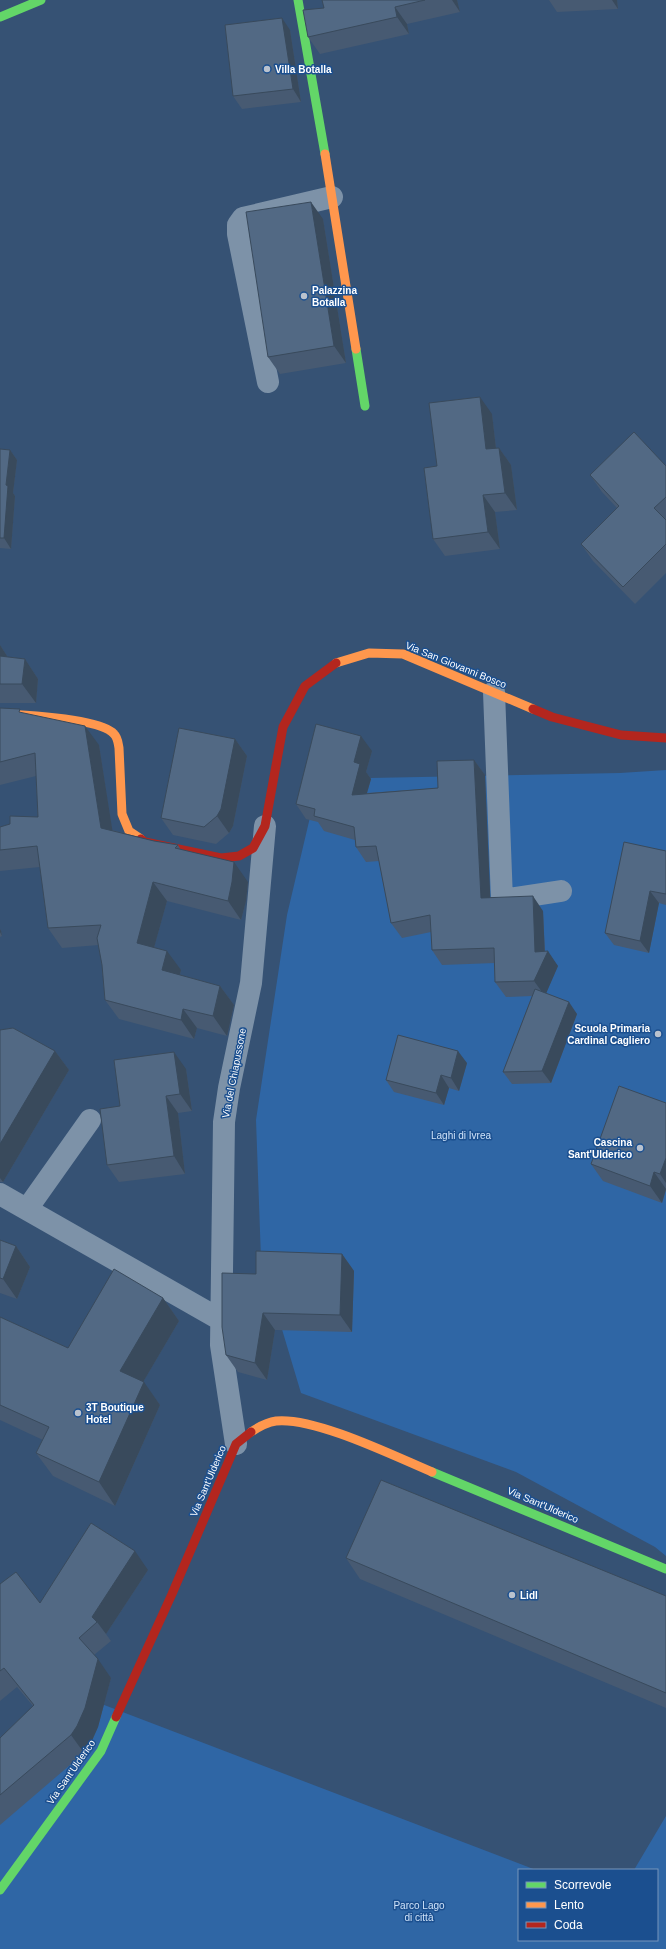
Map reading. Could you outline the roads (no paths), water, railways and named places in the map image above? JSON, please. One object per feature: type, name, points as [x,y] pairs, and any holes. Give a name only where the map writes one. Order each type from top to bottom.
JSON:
[{"type":"street","points":[[0,17],[40,0]]},
{"type":"street","points":[[298,0],[332,197],[365,406]]},
{"type":"street","points":[[268,382],[238,234],[238,224],[242,218],[332,197]]},
{"type":"street","name":"Via San Giovanni Bosco","points":[[0,714],[57,717],[103,727],[114,733],[118,740],[119,748],[122,814],[129,831],[145,842],[221,858],[239,856],[253,848],[265,826],[283,727],[305,686],[335,663],[369,653],[403,654],[560,719],[621,735],[666,738]]},
{"type":"street","points":[[494,692],[502,900],[561,891]]},
{"type":"street","name":"Via del Chiapussone","points":[[236,1444],[221,1345],[224,1122],[229,1088],[251,983],[265,826]]},
{"type":"street","points":[[27,1209],[90,1120]]},
{"type":"street","points":[[0,1194],[221,1320]]},
{"type":"street","name":"Via Sant'Ulderico","points":[[0,1890],[101,1751],[236,1444],[254,1430],[274,1421],[291,1422],[322,1429],[360,1442],[666,1569]]},
{"type":"place","name":"Villa Botalla","points":[[267,69]]},
{"type":"place","name":"Palazzina Botalla","points":[[304,296]]},
{"type":"place","name":"Scuola Primaria Cardinal Cagliero","points":[[658,1034]]},
{"type":"place","name":"Cascina Sant'Ulderico","points":[[640,1148]]},
{"type":"place","name":"3T Boutique Hotel","points":[[78,1413]]},
{"type":"place","name":"Lidl","points":[[512,1595]]},
{"type":"park label","name":"Laghi di Ivrea","points":[[461,1135]]},
{"type":"park label","name":"Parco Lago di città","points":[[419,1910]]}]
